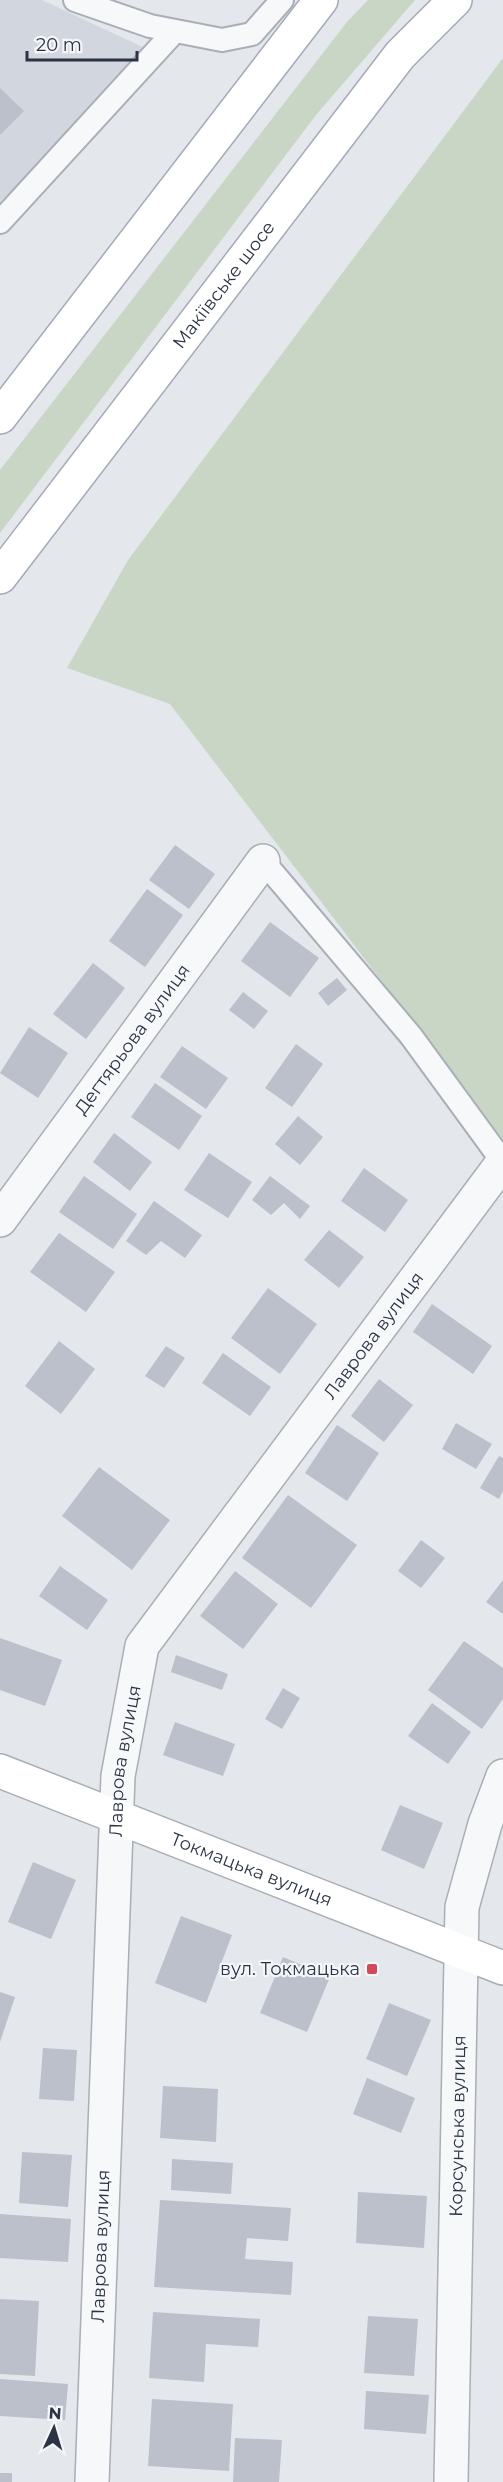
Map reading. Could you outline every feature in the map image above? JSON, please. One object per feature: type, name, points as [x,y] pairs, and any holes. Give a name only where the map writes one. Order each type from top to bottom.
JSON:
[{"type":"main road","name":"Макіївське шосе","points":[[0,578],[400,55],[455,0]]},
{"type":"main road","points":[[0,417],[303,4]]},
{"type":"main road","name":"Токмацька вулиця","points":[[0,1771],[503,1968]]},
{"type":"street","name":"Дегтярьова вулиця","points":[[0,1220],[263,861]]},
{"type":"street","name":"Лаврова вулиця","points":[[92,2482],[118,1776],[142,1646],[503,1162]]},
{"type":"street","name":"Корсунська вулиця","points":[[451,2482],[462,1907],[485,1824],[503,1776]]},
{"type":"lane","points":[[75,0],[150,26],[222,40],[252,34],[303,4]]},
{"type":"lane","points":[[0,222],[175,31]]},
{"type":"lane","points":[[263,861],[411,1036],[503,1162]]},
{"type":"shaded area","points":[[0,0],[42,0],[149,50],[0,202]]},
{"type":"green space","points":[[368,0],[415,0],[316,115],[0,533],[0,470],[347,22]]},
{"type":"green space","points":[[503,58],[503,1140],[170,704],[67,668],[128,560]]},
{"type":"building","points":[[0,88],[24,111],[0,135]]},
{"type":"building","points":[[175,845],[215,874],[189,909],[149,880]]},
{"type":"building","points":[[147,889],[183,915],[145,967],[109,941]]},
{"type":"building","points":[[270,922],[319,958],[290,997],[241,961]]},
{"type":"building","points":[[93,963],[125,988],[86,1039],[53,1014]]},
{"type":"building","points":[[337,978],[347,990],[328,1006],[318,993]]},
{"type":"building","points":[[243,992],[268,1011],[254,1029],[229,1010]]},
{"type":"building","points":[[29,1027],[68,1053],[38,1098],[0,1073]]},
{"type":"building","points":[[296,1044],[323,1064],[292,1107],[265,1088]]},
{"type":"building","points":[[182,1046],[228,1078],[206,1109],[160,1077]]},
{"type":"building","points":[[155,1083],[202,1116],[179,1150],[131,1117]]},
{"type":"building","points":[[298,1116],[323,1137],[300,1165],[275,1144]]},
{"type":"building","points":[[114,1133],[152,1162],[130,1191],[93,1162]]},
{"type":"building","points":[[209,1153],[252,1182],[228,1218],[184,1190]]},
{"type":"building","points":[[364,1168],[408,1200],[385,1232],[341,1201]]},
{"type":"building","points":[[84,1176],[137,1214],[113,1249],[59,1212]]},
{"type":"building","points":[[270,1176],[310,1206],[300,1219],[284,1203],[271,1215],[252,1200]]},
{"type":"building","points":[[154,1201],[202,1235],[185,1258],[161,1241],[146,1255],[126,1241]]},
{"type":"building","points":[[329,1230],[364,1257],[339,1288],[304,1260]]},
{"type":"building","points":[[59,1233],[115,1272],[86,1312],[30,1272]]},
{"type":"building","points":[[268,1288],[317,1324],[280,1374],[231,1338]]},
{"type":"building","points":[[432,1304],[492,1346],[473,1374],[413,1332]]},
{"type":"building","points":[[59,1341],[95,1369],[61,1414],[25,1386]]},
{"type":"building","points":[[166,1346],[185,1358],[164,1388],[145,1376]]},
{"type":"building","points":[[223,1353],[271,1387],[250,1416],[202,1383]]},
{"type":"building","points":[[379,1379],[413,1405],[384,1442],[351,1416]]},
{"type":"building","points":[[456,1423],[492,1444],[476,1469],[442,1449]]},
{"type":"building","points":[[337,1425],[379,1453],[347,1501],[305,1473]]},
{"type":"building","points":[[499,1456],[503,1458],[503,1491],[499,1499],[480,1488]]},
{"type":"building","points":[[99,1467],[170,1520],[132,1570],[62,1516]]},
{"type":"building","points":[[288,1495],[357,1545],[311,1608],[242,1558]]},
{"type":"building","points":[[421,1540],[445,1558],[421,1588],[398,1571]]},
{"type":"building","points":[[60,1566],[108,1600],[87,1630],[39,1596]]},
{"type":"building","points":[[235,1571],[278,1604],[243,1649],[200,1616]]},
{"type":"building","points":[[503,1580],[503,1614],[486,1602]]},
{"type":"building","points":[[0,1638],[62,1660],[45,1706],[0,1690]]},
{"type":"building","points":[[464,1641],[503,1668],[503,1699],[482,1729],[428,1690]]},
{"type":"building","points":[[176,1655],[228,1674],[222,1690],[171,1672]]},
{"type":"building","points":[[283,1688],[300,1698],[282,1729],[265,1719]]},
{"type":"building","points":[[432,1703],[471,1732],[448,1764],[408,1736]]},
{"type":"building","points":[[175,1722],[235,1744],[223,1776],[163,1755]]},
{"type":"building","points":[[400,1805],[443,1823],[424,1869],[381,1850]]},
{"type":"building","points":[[33,1862],[76,1880],[51,1939],[8,1922]]},
{"type":"building","points":[[181,1916],[232,1935],[206,2003],[155,1983]]},
{"type":"building","points":[[283,1957],[330,1977],[307,2032],[260,2013]]},
{"type":"building","points":[[0,1992],[15,1997],[0,2042]]},
{"type":"building","points":[[389,2003],[431,2020],[407,2076],[366,2059]]},
{"type":"building","points":[[43,2048],[77,2050],[74,2101],[39,2099]]},
{"type":"building","points":[[367,2078],[415,2098],[401,2133],[353,2114]]},
{"type":"building","points":[[163,2086],[218,2089],[216,2142],[160,2138]]},
{"type":"building","points":[[22,2152],[72,2155],[68,2207],[19,2203]]},
{"type":"building","points":[[172,2159],[233,2163],[231,2194],[171,2190]]},
{"type":"building","points":[[358,2192],[427,2196],[424,2248],[356,2243]]},
{"type":"building","points":[[160,2200],[291,2208],[288,2241],[247,2238],[245,2259],[293,2262],[291,2295],[154,2287]]},
{"type":"building","points":[[0,2214],[71,2219],[68,2262],[0,2258]]},
{"type":"building","points":[[0,2299],[39,2301],[35,2376],[0,2374]]},
{"type":"building","points":[[153,2312],[260,2319],[258,2347],[206,2344],[204,2382],[149,2378]]},
{"type":"building","points":[[368,2316],[418,2319],[414,2376],[364,2373]]},
{"type":"building","points":[[0,2379],[68,2384],[65,2420],[0,2416]]},
{"type":"building","points":[[366,2391],[429,2395],[426,2434],[364,2429]]},
{"type":"building","points":[[152,2399],[233,2404],[229,2471],[148,2466]]},
{"type":"building","points":[[235,2438],[282,2440],[279,2482],[233,2482]]},
{"type":"building","points":[[0,2473],[12,2473],[12,2482],[0,2482]]},
{"type":"place","name":"вул. Токмацька","points":[[372,1969]]}]
